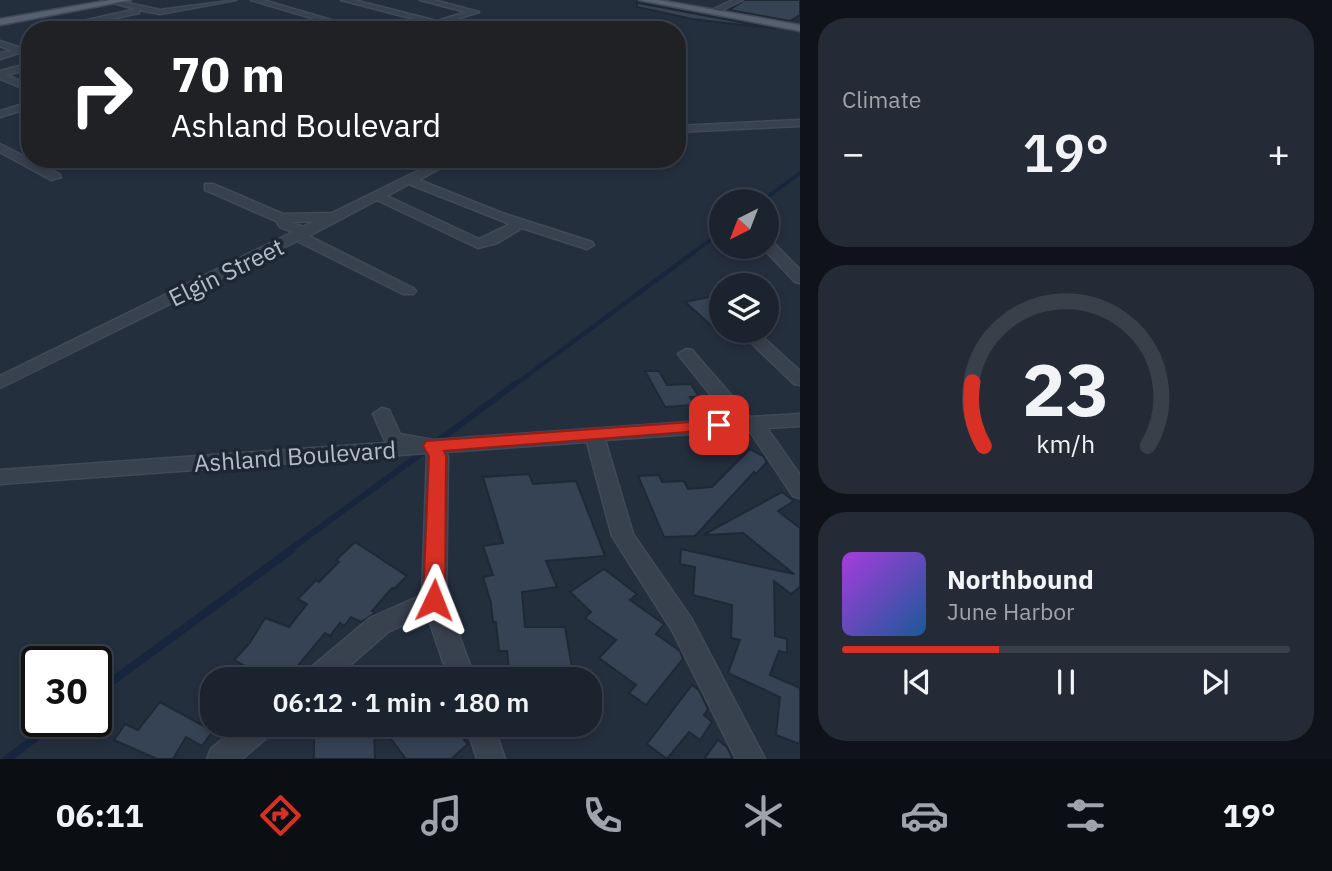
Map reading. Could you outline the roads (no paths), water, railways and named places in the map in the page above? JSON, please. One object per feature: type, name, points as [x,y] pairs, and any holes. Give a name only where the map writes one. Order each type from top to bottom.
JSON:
[{"type":"main road","points":[[644,0],[715,10]]},
{"type":"main road","points":[[669,0],[798,25]]},
{"type":"main road","points":[[0,22],[107,1],[132,7]]},
{"type":"street","points":[[132,7],[177,0]]},
{"type":"street","points":[[253,0],[330,21]]},
{"type":"street","points":[[345,0],[432,21]]},
{"type":"street","points":[[424,0],[475,12],[446,21]]},
{"type":"street","points":[[715,10],[738,0]]},
{"type":"street","points":[[132,7],[194,14],[229,5],[228,1]]},
{"type":"street","points":[[81,21],[150,2]]},
{"type":"street","points":[[118,21],[131,17],[132,7]]},
{"type":"street","points":[[303,21],[300,20],[305,14]]},
{"type":"street","points":[[0,43],[21,51],[0,56]]},
{"type":"street","points":[[0,75],[21,69]]},
{"type":"street","points":[[0,75],[21,83]]},
{"type":"street","points":[[0,92],[21,88]]},
{"type":"street","points":[[0,114],[21,108]]},
{"type":"street","points":[[686,122],[691,128]]},
{"type":"street","points":[[686,128],[800,123]]},
{"type":"street","points":[[0,147],[21,158]]},
{"type":"street","points":[[38,168],[55,177]]},
{"type":"street","name":"Elgin Street","points":[[0,383],[337,217],[428,168]]},
{"type":"street","points":[[409,180],[520,224],[587,245]]},
{"type":"street","points":[[209,187],[281,218],[337,217]]},
{"type":"street","points":[[378,196],[478,244],[492,240],[520,224]]},
{"type":"street","points":[[281,218],[285,224],[302,234],[408,291]]},
{"type":"street","points":[[779,257],[800,279]]},
{"type":"street","points":[[760,343],[800,380]]},
{"type":"street","points":[[686,354],[750,423],[800,491]]},
{"type":"street","points":[[382,414],[393,439],[432,446],[438,456],[434,600],[459,667]]},
{"type":"street","name":"Ashland Boulevard","points":[[0,477],[800,420]]},
{"type":"street","points":[[594,434],[623,536],[682,625],[751,759]]},
{"type":"street","points":[[330,667],[379,625],[434,600]]},
{"type":"street","points":[[221,759],[247,737]]},
{"type":"street","points":[[483,737],[491,759]]},
{"type":"waterway","points":[[778,189],[800,173]]},
{"type":"waterway","points":[[691,254],[709,241]]},
{"type":"waterway","points":[[513,386],[693,253]]},
{"type":"waterway","points":[[434,444],[515,384]]},
{"type":"waterway","points":[[288,551],[426,450]]},
{"type":"waterway","points":[[112,681],[291,550]]},
{"type":"waterway","points":[[7,759],[37,737]]}]
